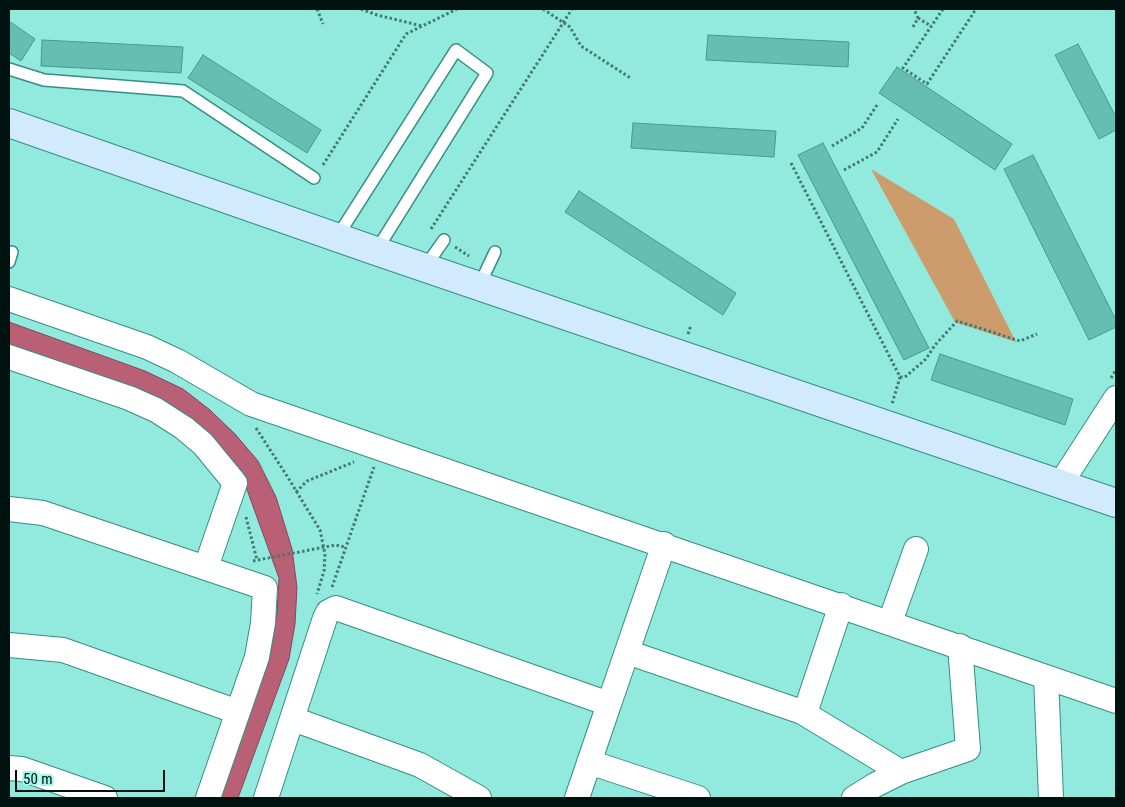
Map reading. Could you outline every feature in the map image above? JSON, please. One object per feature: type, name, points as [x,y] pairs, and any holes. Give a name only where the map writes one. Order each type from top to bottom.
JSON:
[{"type":"street","points":[[9,123],[425,267],[483,277],[1116,503]]},
{"type":"street","points":[[9,299],[147,347],[251,404],[378,454],[664,544],[1116,701]]},
{"type":"street","points":[[9,357],[129,398],[156,410],[184,428],[203,444],[235,484],[206,567]]},
{"type":"street","points":[[1061,483],[1113,390]]},
{"type":"street","points":[[9,509],[43,513],[265,588],[262,623],[256,657],[208,798]]},
{"type":"street","points":[[576,798],[664,544]]},
{"type":"street","points":[[890,622],[916,549]]},
{"type":"street","points":[[805,713],[841,605]]},
{"type":"street","points":[[266,798],[325,618],[328,612],[336,608],[609,704]]},
{"type":"street","points":[[9,645],[63,650],[238,712]]},
{"type":"street","points":[[854,798],[901,772],[968,749],[960,646]]},
{"type":"street","points":[[627,652],[805,713],[901,772]]},
{"type":"street","points":[[1046,677],[1052,798]]},
{"type":"street","points":[[293,720],[420,764],[479,798]]},
{"type":"street","points":[[589,762],[698,798]]},
{"type":"street","points":[[9,768],[22,769],[105,798]]},
{"type":"lane","points":[[337,237],[456,50],[488,73],[376,251]]},
{"type":"lane","points":[[9,69],[44,80],[182,91],[314,178]]},
{"type":"lane","points":[[425,267],[448,243]]},
{"type":"lane","points":[[483,277],[495,252]]},
{"type":"path","points":[[317,9],[323,24]]},
{"type":"path","points":[[361,9],[422,26]]},
{"type":"path","points":[[314,178],[406,34],[457,9]]},
{"type":"path","points":[[543,9],[570,27],[581,46],[632,79]]},
{"type":"path","points":[[427,235],[572,9]]},
{"type":"path","points":[[914,9],[918,18],[931,26]]},
{"type":"path","points":[[943,9],[903,68],[927,84],[976,9]]},
{"type":"path","points":[[913,27],[918,18]]},
{"type":"path","points":[[832,146],[862,128],[877,105]]},
{"type":"path","points":[[844,170],[877,152],[898,119]]},
{"type":"path","points":[[791,163],[900,376],[891,407]]},
{"type":"path","points":[[448,243],[483,277]]},
{"type":"path","points":[[900,376],[905,377],[926,359],[934,345],[957,321],[1020,341],[1037,334]]},
{"type":"path","points":[[1113,390],[1116,370]]},
{"type":"path","points":[[251,404],[247,416],[320,530],[325,554],[324,570],[317,594],[318,605],[328,612]]},
{"type":"path","points":[[296,492],[307,481],[378,454]]},
{"type":"path","points":[[328,612],[329,597],[378,454]]},
{"type":"path","points":[[230,502],[241,506],[246,517],[259,566]]},
{"type":"path","points":[[261,559],[335,545],[345,547]]},
{"type":"shaded area","points":[[871,169],[954,219],[1016,342],[955,322]]},
{"type":"shaded area","points":[[9,322],[145,371],[183,389],[210,410],[235,434],[258,461],[276,497],[292,549],[297,587],[295,624],[289,659],[238,798],[220,798],[260,674],[277,614],[279,578],[241,473],[205,433],[9,349]]},
{"type":"building","points":[[9,21],[35,39],[21,61],[9,53]]},
{"type":"building","points":[[708,35],[849,42],[848,67],[706,60]]},
{"type":"building","points":[[42,40],[183,47],[181,73],[41,66]]},
{"type":"building","points":[[1078,44],[1116,117],[1116,130],[1099,139],[1055,55]]},
{"type":"building","points":[[203,55],[321,130],[307,153],[188,78]]},
{"type":"building","points":[[897,67],[1012,144],[995,170],[879,93]]},
{"type":"building","points":[[633,123],[776,131],[774,157],[631,148]]},
{"type":"building","points":[[823,143],[929,348],[904,360],[798,155]]},
{"type":"building","points":[[1033,155],[1116,320],[1116,327],[1089,340],[1004,169]]},
{"type":"building","points":[[579,191],[736,293],[723,315],[565,212]]},
{"type":"building","points":[[940,354],[1073,399],[1065,425],[931,380]]}]
